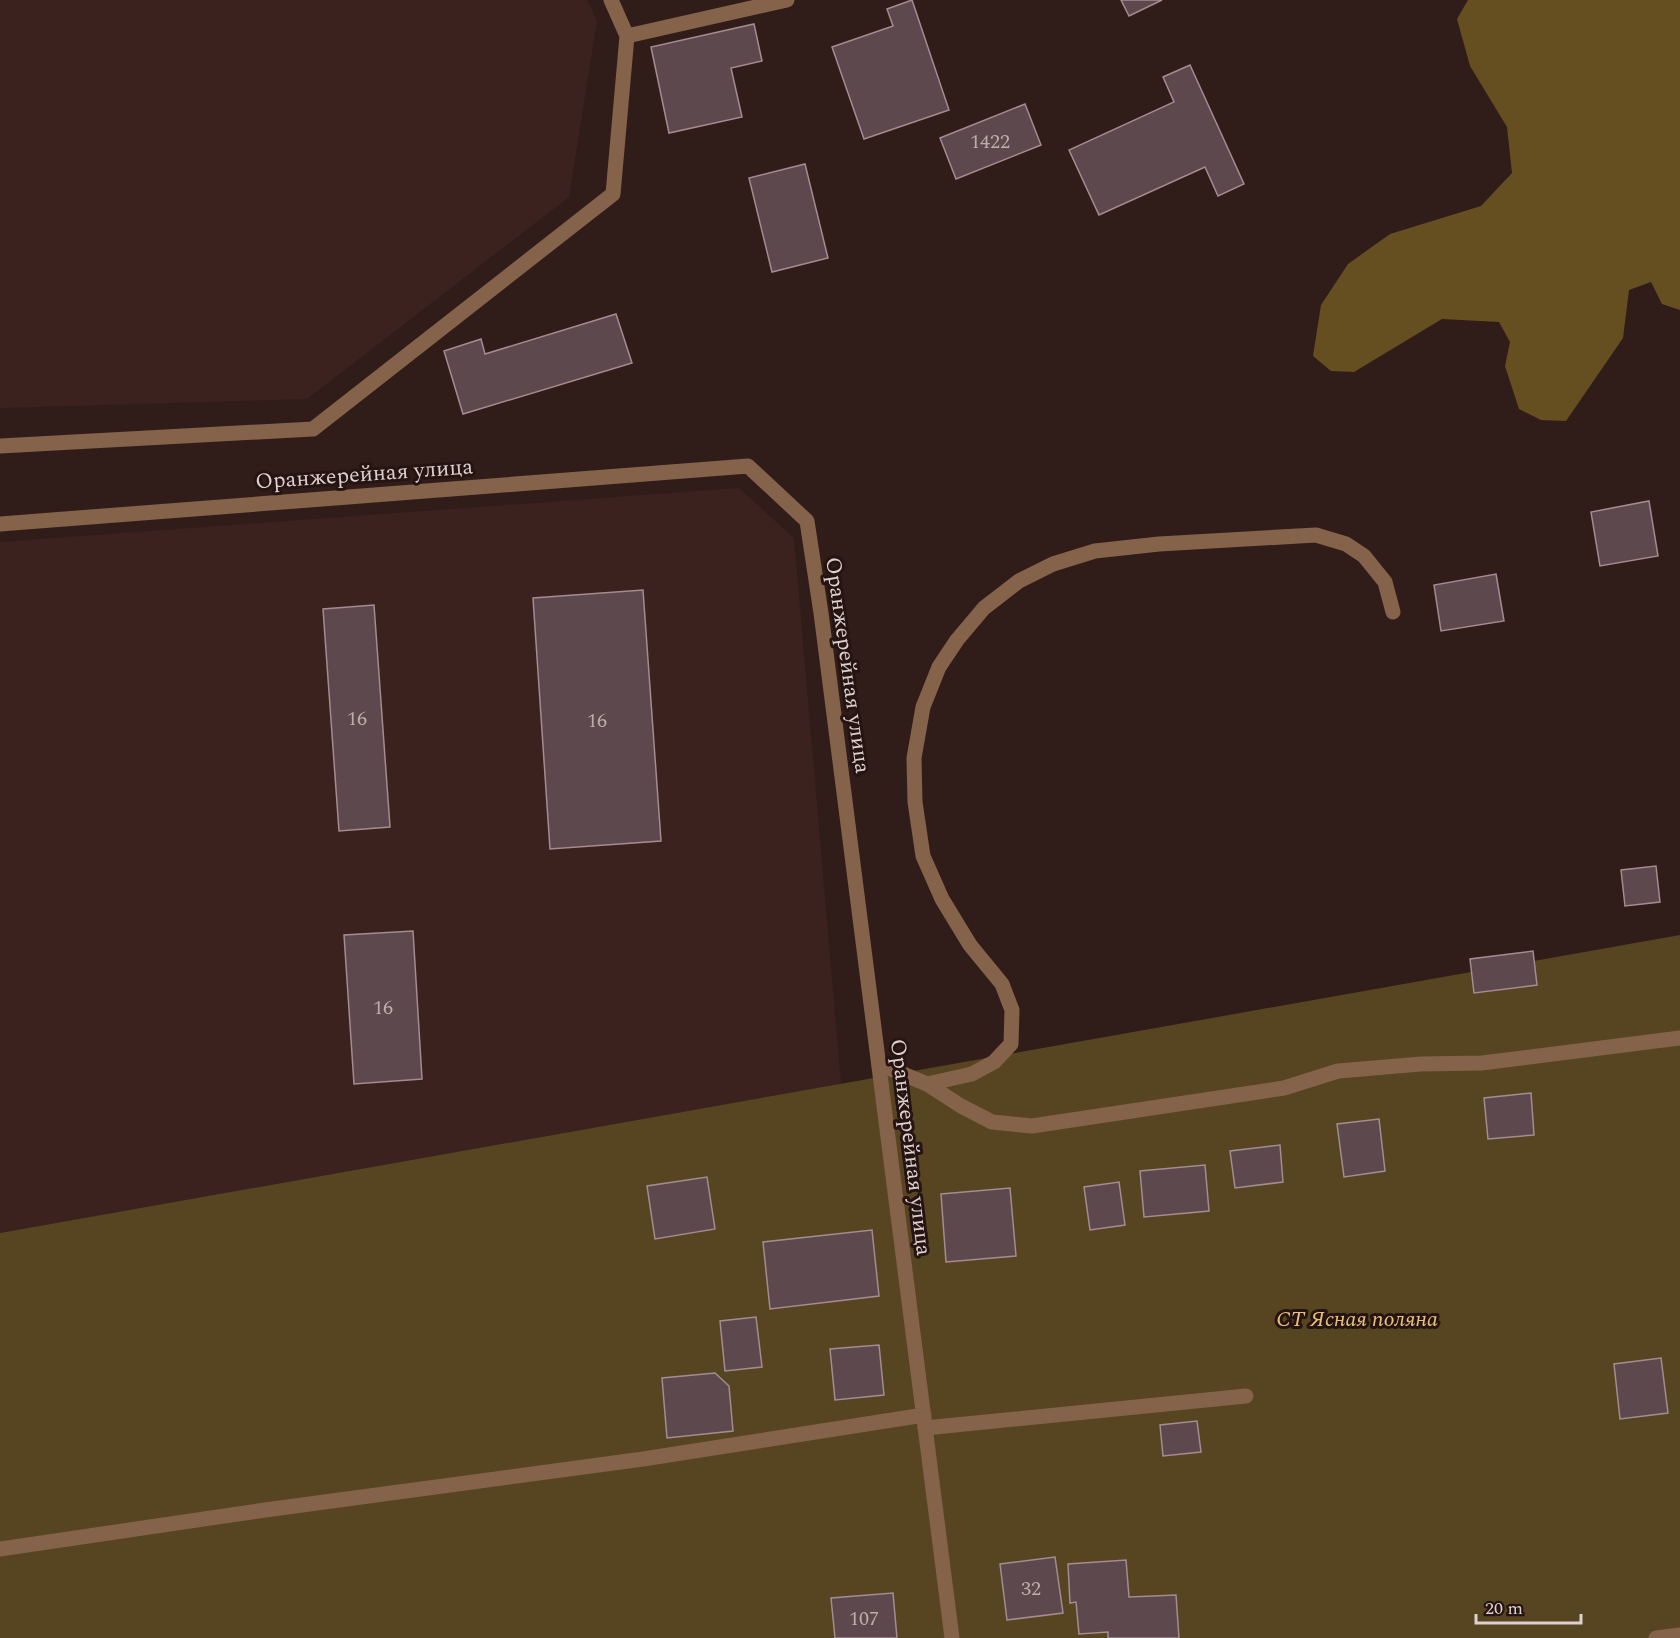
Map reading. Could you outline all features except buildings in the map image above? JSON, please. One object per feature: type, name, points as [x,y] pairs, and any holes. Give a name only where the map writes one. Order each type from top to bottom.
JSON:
[{"type":"street","points":[[0,446],[313,429],[613,194],[627,36],[611,0]]},
{"type":"street","points":[[627,36],[787,0]]},
{"type":"street","name":"Оранжерейная улица","points":[[0,524],[748,466],[807,521],[823,625],[952,1638]]},
{"type":"street","points":[[927,1084],[972,1074],[994,1062],[1011,1044],[1012,1010],[1002,984],[970,945],[942,899],[923,856],[915,802],[914,758],[923,707],[939,667],[957,640],[984,608],[1018,581],[1053,564],[1095,551],[1159,544],[1316,535],[1346,544],[1364,556],[1385,582],[1393,612]]},
{"type":"street","points":[[879,1064],[927,1084],[961,1106],[992,1122],[1032,1126],[1284,1088],[1338,1071],[1421,1064],[1482,1063],[1680,1038]]},
{"type":"street","points":[[0,1549],[265,1510],[925,1422],[1246,1395]]},
{"type":"street","points":[[1656,1638],[1680,1635]]},
{"type":"shaded area","points":[[0,0],[587,0],[597,21],[569,197],[307,399],[0,408]]},
{"type":"shaded area","points":[[1468,0],[1680,0],[1680,310],[1662,304],[1651,282],[1629,290],[1623,338],[1566,421],[1541,420],[1519,409],[1505,366],[1510,342],[1499,322],[1442,319],[1354,372],[1331,371],[1313,356],[1321,305],[1348,264],[1390,234],[1481,206],[1512,173],[1507,127],[1470,66],[1457,19]]},
{"type":"shaded area","points":[[739,488],[794,538],[841,1084],[0,1233],[0,542]]},
{"type":"green space","name":"СТ Ясная поляна","points":[[1680,935],[1680,1638],[0,1638],[0,1233]]}]
